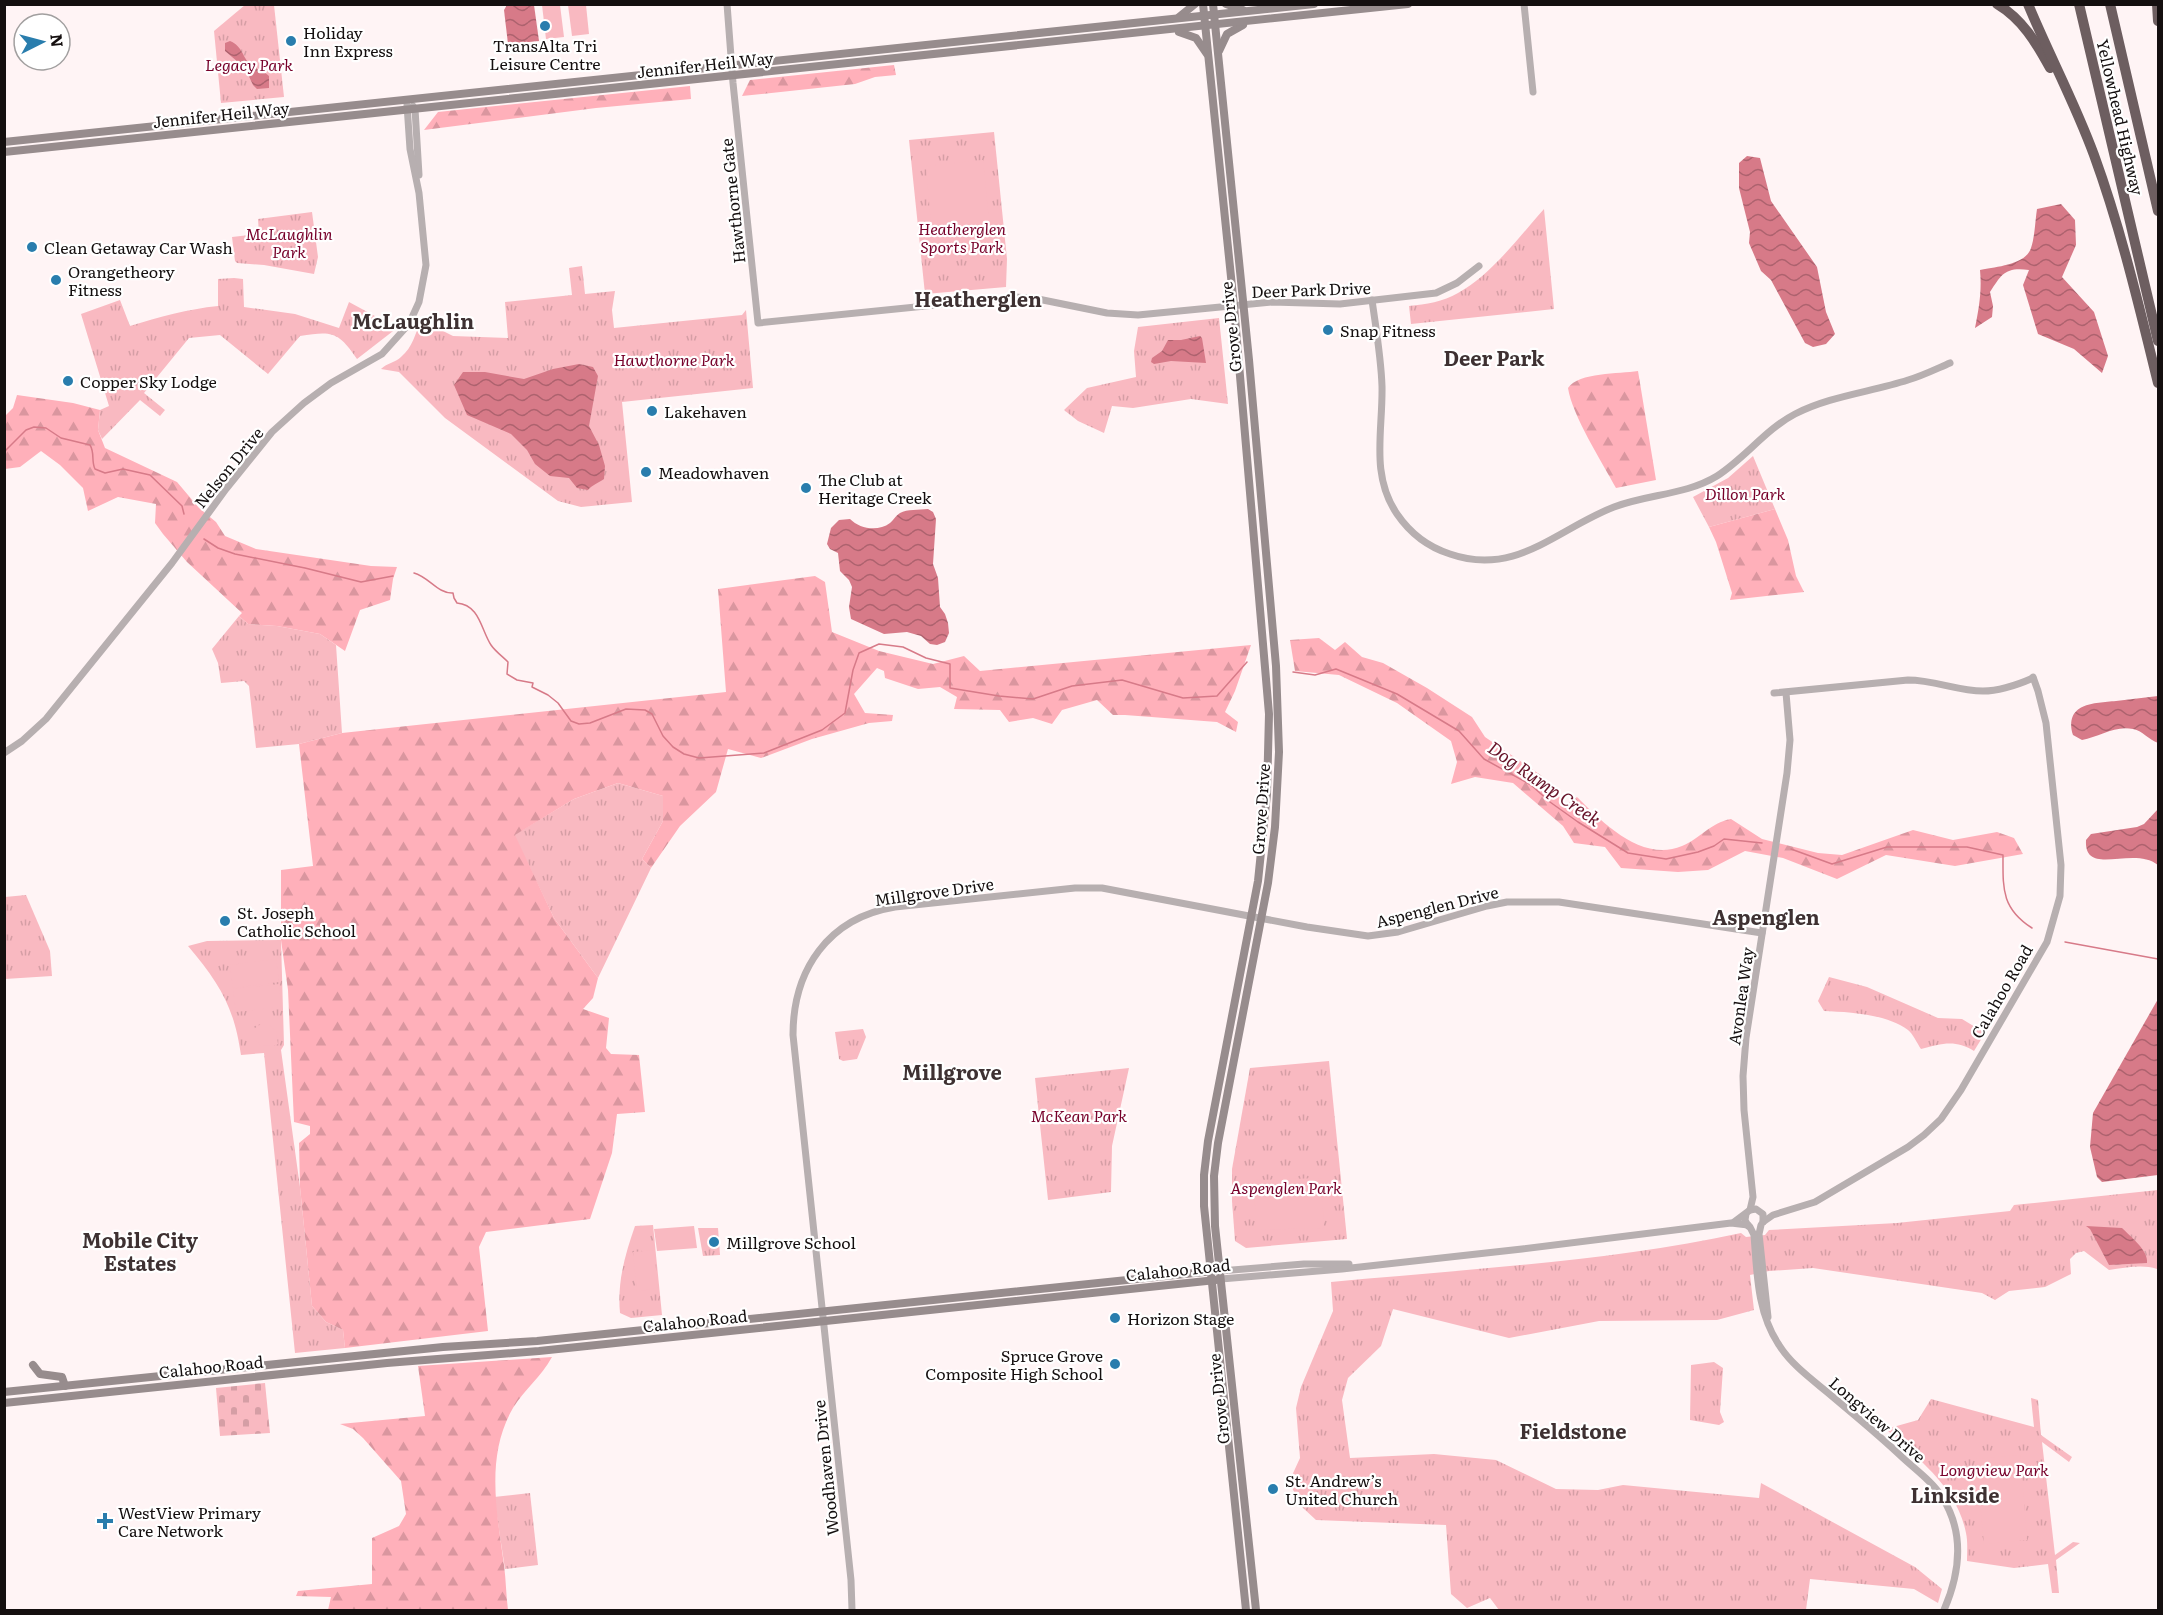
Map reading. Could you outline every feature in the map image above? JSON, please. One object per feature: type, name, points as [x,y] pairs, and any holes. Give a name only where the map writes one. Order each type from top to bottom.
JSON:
[{"type":"highway","points":[[1997,4],[2022,24],[2040,49],[2094,156]]},
{"type":"highway","points":[[2028,4],[2069,93],[2117,223],[2158,383]]},
{"type":"highway","name":"Yellowhead Highway","points":[[2079,4],[2158,341]]},
{"type":"highway","name":"Yellowhead Highway","points":[[2110,4],[2158,211]]},
{"type":"highway","points":[[2157,4],[2158,21]]},
{"type":"main road","points":[[1176,19],[1195,4]]},
{"type":"main road","name":"Grove Drive","points":[[1203,4],[1239,305],[1279,713],[1275,827],[1261,918],[1215,1159],[1213,1192],[1256,1611]]},
{"type":"main road","name":"Grove Drive","points":[[1213,4],[1239,305],[1268,705],[1269,751],[1265,825],[1251,916],[1205,1158],[1204,1206],[1246,1611]]},
{"type":"main road","points":[[1226,4],[1249,11]]},
{"type":"main road","name":"Jennifer Heil Way","points":[[4,142],[1314,4]]},
{"type":"main road","name":"Jennifer Heil Way","points":[[4,152],[1408,4]]},
{"type":"main road","points":[[1218,54],[1227,34],[1251,21]]},
{"type":"main road","points":[[1169,30],[1186,33],[1196,38],[1208,57]]},
{"type":"main road","name":"Calahoo Road","points":[[4,1402],[387,1362],[539,1351],[824,1322],[1220,1275]]},
{"type":"main road","name":"Calahoo Road","points":[[4,1392],[433,1348],[537,1341],[1211,1276]]},
{"type":"main road","points":[[33,1365],[40,1374],[62,1377],[65,1386]]},
{"type":"street","name":"Hawthorne Gate","points":[[727,4],[732,76],[758,323]]},
{"type":"street","points":[[1524,4],[1533,92]]},
{"type":"street","points":[[408,100],[410,110]]},
{"type":"street","name":"Nelson Drive","points":[[4,753],[22,741],[46,719],[172,563],[272,432],[314,396],[382,354],[409,324],[419,302],[426,265],[419,193],[418,146],[410,110]]},
{"type":"street","name":"Deer Park Drive","points":[[758,323],[998,297],[1038,299],[1107,313],[1138,315],[1272,302],[1340,304],[1436,293],[1457,283],[1479,266]]},
{"type":"street","points":[[1372,300],[1382,384],[1378,456],[1387,495],[1401,520],[1422,541],[1439,550],[1470,560],[1497,560],[1520,555],[1613,508],[1696,486],[1722,473],[1777,426],[1795,414],[1822,403],[1908,380],[1950,363]]},
{"type":"street","name":"Calahoo Road","points":[[1762,1224],[1773,1215],[1815,1202],[1908,1147],[1941,1119],[1961,1090],[2047,942],[2060,896],[2061,865],[2046,723],[2033,677],[2006,688],[1988,691],[1971,690],[1939,682],[1908,680],[1786,693]]},
{"type":"street","points":[[1774,693],[1786,693]]},
{"type":"street","name":"Avonlea Way","points":[[1760,1211],[1753,1197],[1744,1110],[1743,1076],[1746,1038],[1787,774],[1790,740],[1786,693]]},
{"type":"street","name":"Millgrove Drive","points":[[824,1322],[793,1025],[795,1002],[802,979],[828,941],[855,920],[887,909],[1075,888],[1102,888],[1127,892],[1261,918]]},
{"type":"street","name":"Aspenglen Drive","points":[[1261,918],[1368,936],[1398,932],[1507,902],[1559,902],[1762,933]]},
{"type":"street","name":"Avonlea Way","points":[[1748,1212],[1753,1197]]},
{"type":"street","points":[[1760,1211],[1763,1217],[1762,1224],[1755,1228],[1749,1226],[1745,1220],[1748,1212],[1760,1211],[1773,1215]]},
{"type":"street","name":"Calahoo Road","points":[[1731,1222],[1748,1212]]},
{"type":"street","name":"Calahoo Road","points":[[1220,1275],[1387,1263],[1596,1241],[1731,1222],[1749,1226]]},
{"type":"street","name":"Longview Drive","points":[[1762,1224],[1759,1234],[1769,1326]]},
{"type":"street","name":"Longview Drive","points":[[1749,1226],[1754,1235],[1760,1300],[1778,1344],[1791,1360],[1874,1431],[1942,1496],[1957,1533],[1958,1549],[1955,1577],[1944,1611]]},
{"type":"street","name":"Woodhaven Drive","points":[[824,1322],[851,1580],[852,1611]]},
{"type":"green space","name":"Legacy Park","points":[[245,5],[274,5],[284,97],[221,103],[214,31]]},
{"type":"green space","points":[[542,5],[560,5],[564,37],[546,39]]},
{"type":"green space","points":[[568,5],[586,5],[589,34],[572,36]]},
{"type":"green space","points":[[894,65],[896,75],[875,77],[855,84],[742,96],[750,80]]},
{"type":"green space","points":[[690,86],[691,99],[596,108],[424,130],[438,112]]},
{"type":"green space","name":"Heatherglen Sports Park","points":[[994,132],[1007,259],[1006,287],[925,294],[909,140]]},
{"type":"green space","points":[[983,160],[992,252],[934,259],[926,166]]},
{"type":"green space","points":[[1544,209],[1554,309],[1411,324],[1409,306],[1446,299],[1470,285],[1504,255]]},
{"type":"green space","name":"McLaughlin Park","points":[[312,212],[318,257],[314,274],[235,261],[232,237],[259,234],[258,219]]},
{"type":"green space","name":"Hawthorne Park","points":[[582,266],[585,294],[615,291],[612,310],[614,328],[742,315],[746,310],[753,388],[622,402],[632,502],[581,507],[558,501],[445,418],[399,372],[381,369],[405,353],[421,320],[453,336],[508,338],[505,302],[572,295],[569,268]]},
{"type":"green space","points":[[218,279],[243,279],[244,307],[295,314],[339,328],[349,302],[397,328],[357,359],[345,343],[333,335],[300,336],[268,374],[220,335],[189,338],[144,393],[165,410],[160,416],[140,400],[102,439],[98,430],[100,410],[109,406],[81,314],[120,300],[130,326],[196,309],[218,306]]},
{"type":"green space","points":[[1219,318],[1228,404],[1191,399],[1133,408],[1112,406],[1104,433],[1078,421],[1064,410],[1087,388],[1136,377],[1134,351],[1138,327]]},
{"type":"green space","points":[[1638,371],[1656,480],[1616,488],[1581,425],[1568,388],[1573,383],[1590,376]]},
{"type":"green space","points":[[17,395],[73,403],[100,410],[98,430],[105,448],[177,482],[199,508],[216,522],[225,536],[256,549],[371,566],[397,567],[390,600],[360,610],[345,651],[320,634],[277,626],[248,624],[239,616],[242,613],[187,562],[163,534],[155,523],[156,504],[118,497],[88,511],[83,488],[60,465],[41,451],[20,467],[5,469],[5,416],[13,408]]},
{"type":"green space","name":"Dillon Park","points":[[1753,456],[1775,509],[1709,527],[1693,497],[1728,478]]},
{"type":"green space","points":[[1775,509],[1788,540],[1796,576],[1804,592],[1730,600],[1732,593],[1709,527]]},
{"type":"green space","points":[[815,576],[825,582],[832,632],[879,651],[933,664],[964,656],[980,671],[1251,645],[1225,712],[1238,722],[1236,732],[1217,722],[1113,715],[1097,700],[1062,710],[1052,724],[1033,718],[1009,722],[1000,710],[954,709],[957,697],[940,687],[918,689],[885,678],[884,671],[877,668],[854,694],[865,713],[893,715],[892,721],[869,723],[812,739],[761,758],[728,749],[716,792],[680,826],[651,868],[642,859],[663,821],[663,796],[618,783],[574,799],[515,835],[554,918],[598,978],[593,998],[583,1009],[609,1018],[606,1048],[611,1054],[639,1055],[645,1112],[617,1114],[612,1153],[590,1219],[486,1232],[479,1247],[488,1331],[345,1348],[343,1330],[326,1322],[312,1306],[300,1187],[299,1143],[310,1134],[310,1126],[294,1122],[288,990],[281,940],[281,870],[313,866],[299,744],[342,733],[726,692],[718,589]]},
{"type":"green space","points":[[239,616],[248,624],[277,626],[320,634],[336,645],[342,733],[299,744],[256,748],[249,686],[244,681],[221,683],[218,663],[212,649]]},
{"type":"green space","points":[[1319,638],[1335,650],[1345,642],[1362,657],[1383,663],[1472,717],[1485,737],[1542,776],[1566,805],[1577,797],[1598,818],[1638,845],[1667,850],[1682,846],[1711,827],[1731,819],[1762,839],[1818,853],[1842,855],[1913,830],[1953,840],[1997,832],[2014,838],[2023,854],[1955,866],[1886,855],[1837,879],[1783,858],[1745,851],[1708,870],[1678,872],[1621,868],[1605,847],[1574,843],[1563,826],[1513,783],[1475,777],[1451,784],[1457,762],[1451,741],[1397,703],[1339,675],[1295,671],[1290,640]]},
{"type":"green space","points":[[618,783],[663,796],[663,821],[642,859],[651,868],[598,978],[554,918],[514,835],[574,799]]},
{"type":"green space","points":[[26,895],[50,951],[52,976],[5,979],[5,897]]},
{"type":"green space","points":[[281,940],[284,1045],[281,1050],[300,1187],[312,1306],[326,1322],[343,1330],[345,1348],[295,1353],[264,1053],[241,1055],[234,1022],[223,996],[217,984],[188,946],[207,941]]},
{"type":"green space","points":[[276,959],[279,982],[233,988],[230,965]]},
{"type":"green space","points":[[1829,977],[1867,987],[1938,1018],[1962,1019],[1985,1033],[1974,1051],[1954,1044],[1921,1049],[1908,1030],[1889,1020],[1867,1015],[1824,1011],[1818,1001]]},
{"type":"green space","points":[[279,984],[281,1007],[236,1012],[233,989]]},
{"type":"green space","points":[[261,1024],[268,1024],[276,1031],[278,1044],[260,1045],[255,1039],[255,1028]]},
{"type":"green space","points":[[863,1029],[866,1037],[857,1059],[843,1061],[839,1059],[835,1032]]},
{"type":"green space","name":"Aspenglen Park","points":[[1329,1061],[1347,1239],[1246,1248],[1235,1241],[1232,1169],[1250,1068]]},
{"type":"green space","name":"McKean Park","points":[[1129,1068],[1112,1146],[1111,1192],[1048,1200],[1035,1078]]},
{"type":"green space","points":[[1321,1178],[1324,1228],[1256,1230],[1254,1180]]},
{"type":"green space","points":[[2158,1190],[2158,1276],[2157,1269],[2145,1267],[2109,1270],[2084,1251],[2076,1253],[2070,1259],[2071,1274],[2045,1287],[2009,1291],[1995,1300],[1982,1293],[1813,1268],[1769,1271],[1750,1275],[1754,1310],[1717,1320],[1599,1321],[1509,1338],[1393,1309],[1381,1346],[1348,1378],[1342,1400],[1350,1458],[1434,1454],[1496,1460],[1556,1489],[1598,1490],[1623,1485],[1759,1498],[1761,1483],[1915,1567],[1942,1589],[1938,1603],[1914,1589],[1810,1579],[1806,1610],[1499,1610],[1490,1598],[1467,1608],[1451,1594],[1446,1525],[1316,1520],[1302,1507],[1289,1482],[1300,1458],[1296,1408],[1301,1387],[1333,1311],[1331,1282],[1589,1258],[1741,1233],[1746,1237],[1765,1235],[1769,1230],[1897,1223],[2010,1211],[2014,1205]]},
{"type":"green space","points":[[653,1225],[662,1315],[631,1318],[620,1313],[621,1279],[625,1258],[635,1226]]},
{"type":"green space","points":[[694,1226],[697,1248],[657,1251],[654,1229]]},
{"type":"green space","points":[[698,1228],[718,1228],[720,1255],[703,1256]]},
{"type":"green space","points":[[654,1250],[658,1287],[637,1292],[633,1252]]},
{"type":"green space","points":[[552,1357],[513,1408],[504,1426],[499,1445],[495,1485],[496,1505],[508,1610],[328,1610],[331,1597],[296,1596],[298,1591],[372,1584],[372,1538],[399,1526],[406,1514],[401,1481],[363,1438],[353,1429],[340,1424],[425,1416],[418,1366]]},
{"type":"green space","points":[[1714,1362],[1723,1368],[1720,1412],[1724,1422],[1719,1425],[1690,1420],[1691,1365]]},
{"type":"green space","points":[[265,1383],[270,1433],[220,1436],[216,1388]]},
{"type":"green space","name":"Longview Park","points":[[2031,1398],[2038,1400],[2041,1435],[2072,1457],[2069,1462],[2042,1442],[2055,1555],[2073,1542],[2080,1543],[2056,1560],[2059,1593],[2052,1593],[2048,1564],[2014,1568],[1967,1561],[1966,1533],[1954,1502],[1935,1475],[1886,1429],[1918,1420],[1931,1399],[2034,1427]]},
{"type":"green space","points":[[2020,1455],[2027,1540],[1984,1544],[1976,1459]]},
{"type":"green space","points":[[530,1493],[538,1565],[505,1569],[494,1497]]},
{"type":"water","points":[[507,5],[534,5],[539,41],[508,44],[504,10]]},
{"type":"water","points":[[230,41],[238,46],[252,66],[269,76],[269,88],[257,89],[253,85],[245,68],[225,51],[225,43]]},
{"type":"water","points":[[1747,156],[1760,158],[1771,201],[1817,267],[1826,312],[1835,334],[1826,344],[1813,347],[1805,343],[1771,280],[1761,271],[1749,243],[1750,232],[1739,188],[1739,163]]},
{"type":"water","points":[[2061,204],[2075,220],[2076,245],[2062,277],[2094,312],[2108,356],[2102,373],[2074,349],[2038,334],[2023,285],[2029,270],[2009,271],[2001,276],[1990,292],[1993,306],[1992,317],[1975,328],[1980,299],[1980,270],[2016,262],[2028,254],[2034,234],[2037,209]]},
{"type":"water","points":[[1200,336],[1206,363],[1171,361],[1154,364],[1151,362],[1152,358],[1162,351],[1168,340]]},
{"type":"water","points":[[579,364],[593,367],[598,376],[589,426],[599,445],[605,466],[604,479],[588,490],[577,488],[569,478],[550,476],[535,464],[527,450],[511,434],[467,415],[454,385],[463,372],[485,372],[524,379],[553,369]]},
{"type":"water","points":[[928,509],[933,512],[936,519],[933,564],[938,578],[940,607],[945,614],[949,633],[945,642],[937,645],[930,644],[921,636],[907,632],[884,634],[851,619],[849,607],[852,587],[840,571],[838,553],[830,549],[827,544],[831,528],[839,520],[850,519],[869,528],[880,528],[903,512]]},
{"type":"water","points":[[2158,696],[2158,743],[2137,730],[2126,728],[2082,740],[2073,735],[2071,724],[2073,716],[2083,707],[2090,704]]},
{"type":"water","points":[[2158,809],[2158,865],[2136,858],[2101,859],[2093,857],[2087,851],[2086,840],[2091,834],[2137,827],[2144,824]]},
{"type":"water","points":[[2158,999],[2158,1175],[2102,1182],[2097,1177],[2090,1147],[2093,1113]]},
{"type":"water","points":[[2086,1226],[2122,1228],[2142,1249],[2147,1263],[2109,1265],[2090,1229]]},
{"type":"waterway","name":"Dog Rump Creek","points":[[4,452],[26,430],[34,427],[46,428],[61,438],[90,445],[95,469],[105,473],[123,469],[150,475],[182,506],[184,514]]},
{"type":"waterway","name":"Dog Rump Creek","points":[[204,539],[218,548],[235,554],[361,582],[393,576]]},
{"type":"waterway","name":"Dog Rump Creek","points":[[414,573],[443,591],[453,593],[457,603],[471,608],[479,619],[491,645],[508,662],[507,674],[517,680],[533,683],[532,687],[558,703],[571,721],[579,724],[590,723],[626,709],[645,710],[652,714],[663,736],[673,747],[684,754],[699,758],[764,753],[822,730],[845,713],[853,670],[859,653],[879,644],[903,647],[926,658],[950,664],[950,688],[1033,699],[1072,686],[1122,680],[1183,698],[1217,696],[1247,662]]},
{"type":"waterway","name":"Dog Rump Creek","points":[[1293,672],[1315,675],[1336,669],[1397,694],[1459,731],[1484,759],[1531,785],[1578,822],[1628,853],[1666,859],[1698,852],[1724,839],[1762,843]]},
{"type":"waterway","name":"Dog Rump Creek","points":[[1791,849],[1832,864],[1887,847],[1967,847],[2003,855],[2004,887],[2009,905],[2014,913],[2032,928]]},
{"type":"waterway","name":"Dog Rump Creek","points":[[2065,942],[2158,959]]},
{"type":"place","name":"TransAlta Tri Leisure Centre","points":[[545,26]]},
{"type":"place","name":"Holiday Inn Express","points":[[291,41]]},
{"type":"place","name":"Clean Getaway Car Wash","points":[[32,247]]},
{"type":"place","name":"Orangetheory Fitness","points":[[56,280]]},
{"type":"place","name":"Snap Fitness","points":[[1328,330]]},
{"type":"place","name":"Copper Sky Lodge","points":[[68,381]]},
{"type":"place","name":"Lakehaven","points":[[652,411]]},
{"type":"place","name":"Meadowhaven","points":[[646,472]]},
{"type":"place","name":"The Club at Heritage Creek","points":[[806,488]]},
{"type":"place","name":"St. Joseph Catholic School","points":[[225,921]]},
{"type":"place","name":"Millgrove School","points":[[714,1242]]},
{"type":"place","name":"Horizon Stage","points":[[1115,1318]]},
{"type":"place","name":"Spruce Grove Composite High School","points":[[1115,1364]]},
{"type":"place","name":"St. Andrew’s United Church","points":[[1273,1489]]},
{"type":"place","name":"WestView Primary Care Network","points":[[105,1521]]},
{"type":"district","name":"Heatherglen","points":[[978,298]]},
{"type":"district","name":"McLaughlin","points":[[413,320]]},
{"type":"district","name":"Deer Park","points":[[1494,357]]},
{"type":"district","name":"Aspenglen","points":[[1766,916]]},
{"type":"district","name":"Millgrove","points":[[952,1071]]},
{"type":"district","name":"Mobile City Estates","points":[[140,1250]]},
{"type":"district","name":"Fieldstone","points":[[1573,1430]]},
{"type":"district","name":"Linkside","points":[[1955,1494]]}]
